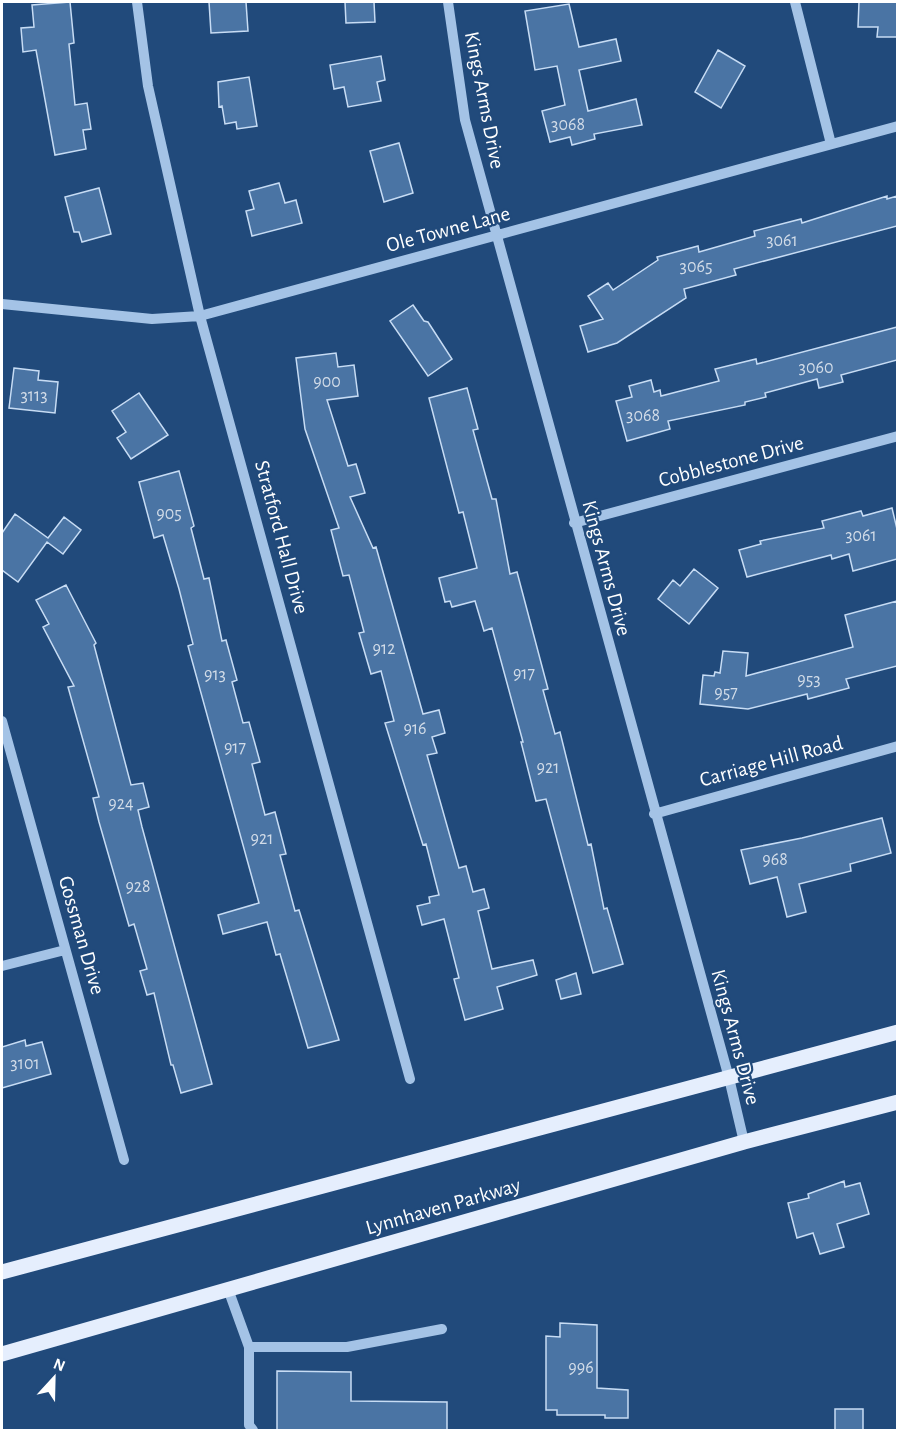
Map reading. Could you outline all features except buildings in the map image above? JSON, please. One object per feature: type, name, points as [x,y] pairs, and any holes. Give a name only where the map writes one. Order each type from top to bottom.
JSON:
[{"type":"main road","points":[[2,1272],[897,1032]]},
{"type":"main road","name":"Lynnhaven Parkway","points":[[2,1354],[744,1142],[897,1102]]},
{"type":"street","name":"Stratford Hall Drive","points":[[137,2],[148,86],[200,316],[410,1079]]},
{"type":"street","name":"Kings Arms Drive","points":[[448,2],[465,120],[495,236],[729,1078],[744,1142]]},
{"type":"street","points":[[795,2],[831,144]]},
{"type":"street","name":"Ole Towne Lane","points":[[2,304],[152,319],[200,316],[897,126]]},
{"type":"street","name":"Cobblestone Drive","points":[[574,523],[897,436]]},
{"type":"street","name":"Gossman Drive","points":[[2,722],[124,1160]]},
{"type":"street","name":"Carriage Hill Road","points":[[654,814],[897,746]]},
{"type":"street","points":[[2,966],[65,950]]},
{"type":"street","points":[[228,1289],[249,1347],[248,1429]]},
{"type":"street","points":[[249,1347],[347,1347],[442,1329]]}]
